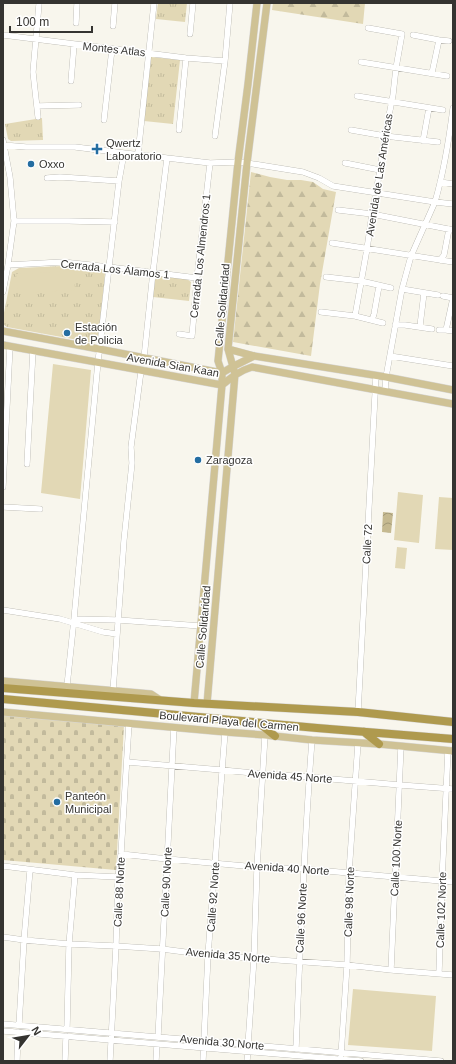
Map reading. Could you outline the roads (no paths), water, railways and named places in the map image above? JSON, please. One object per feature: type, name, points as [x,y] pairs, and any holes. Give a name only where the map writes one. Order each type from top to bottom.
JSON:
[{"type":"highway","points":[[3,688],[207,704],[358,712],[453,722]]},
{"type":"highway","points":[[3,699],[453,739]]},
{"type":"highway","points":[[3,704],[147,716],[156,713]]},
{"type":"highway","points":[[258,722],[275,736]]},
{"type":"highway","points":[[363,732],[379,744]]},
{"type":"main road","name":"Calle Solidaridad","points":[[194,703],[222,386],[222,373],[218,361],[238,162],[257,3]]},
{"type":"main road","name":"Calle Solidaridad","points":[[207,704],[235,374],[228,349],[247,163],[267,3]]},
{"type":"main road","name":"Avenida Sian Kaan","points":[[3,331],[222,373],[254,356]]},
{"type":"main road","name":"Avenida Sian Kaan","points":[[7,345],[222,386],[235,374],[252,367],[453,404]]},
{"type":"main road","points":[[228,349],[254,356],[453,390]]},
{"type":"main road","points":[[201,626],[214,628]]},
{"type":"main road","points":[[199,642],[212,644]]},
{"type":"main road","name":"Boulevard Playa del Carmen","points":[[3,681],[151,694],[160,700]]},
{"type":"main road","name":"Boulevard Playa del Carmen","points":[[3,712],[451,751]]},
{"type":"street","points":[[76,23],[77,3]]},
{"type":"street","points":[[113,26],[115,3]]},
{"type":"street","points":[[138,155],[154,3]]},
{"type":"street","points":[[190,34],[193,3]]},
{"type":"street","points":[[214,136],[230,3]]},
{"type":"street","points":[[38,117],[33,72],[39,4]]},
{"type":"street","name":"Avenida de Las Américas","points":[[355,316],[402,34],[368,28]]},
{"type":"street","name":"Montes Atlas","points":[[3,35],[112,49],[148,52],[186,58],[224,61]]},
{"type":"street","points":[[413,35],[449,41]]},
{"type":"street","points":[[432,73],[439,40]]},
{"type":"street","points":[[71,81],[74,44]]},
{"type":"street","points":[[104,120],[112,49]]},
{"type":"street","points":[[179,130],[186,58]]},
{"type":"street","points":[[361,62],[447,76]]},
{"type":"street","points":[[357,96],[443,110]]},
{"type":"street","points":[[37,106],[79,105]]},
{"type":"street","points":[[423,141],[429,108]]},
{"type":"street","points":[[385,391],[402,289],[411,256],[435,202],[450,146],[453,111]]},
{"type":"street","points":[[351,130],[385,136],[438,142]]},
{"type":"street","points":[[3,292],[14,221],[10,177],[4,144],[26,147],[75,147],[210,163],[247,163],[303,172],[319,178],[333,186],[453,204]]},
{"type":"street","points":[[67,686],[99,349],[110,267],[119,181],[124,153]]},
{"type":"street","points":[[144,358],[167,158]]},
{"type":"street","name":"Cerrada Los Almendros 1","points":[[179,334],[192,336],[210,163]]},
{"type":"street","points":[[345,163],[380,170]]},
{"type":"street","points":[[3,176],[10,177]]},
{"type":"street","points":[[47,178],[60,176],[119,181]]},
{"type":"street","points":[[440,182],[453,184]]},
{"type":"street","points":[[338,210],[372,214],[451,229],[444,255],[440,260]]},
{"type":"street","points":[[14,221],[114,222]]},
{"type":"street","points":[[332,243],[453,262]]},
{"type":"street","name":"Cerrada Los Álamos 1","points":[[8,265],[63,262],[197,278]]},
{"type":"street","points":[[326,277],[361,281],[391,288]]},
{"type":"street","points":[[372,320],[379,286]]},
{"type":"street","points":[[402,289],[453,298],[446,330]]},
{"type":"street","points":[[420,326],[424,293]]},
{"type":"street","points":[[321,312],[355,316],[383,323]]},
{"type":"street","points":[[395,325],[405,324],[432,329]]},
{"type":"street","points":[[438,330],[453,331]]},
{"type":"street","points":[[3,487],[7,345]]},
{"type":"street","points":[[27,464],[33,350]]},
{"type":"street","points":[[390,356],[453,366]]},
{"type":"street","points":[[113,691],[124,540],[132,463],[131,447],[141,371]]},
{"type":"street","name":"Calle 72","points":[[358,712],[376,376]]},
{"type":"street","points":[[3,507],[40,509]]},
{"type":"street","points":[[3,610],[74,621],[118,620],[201,626]]},
{"type":"street","points":[[74,621],[103,632],[117,634]]},
{"type":"street","name":"Calle 88 Norte","points":[[110,1061],[118,877],[121,854],[129,723]]},
{"type":"street","name":"Calle 90 Norte","points":[[158,1037],[174,727]]},
{"type":"street","name":"Calle 92 Norte","points":[[204,1061],[208,955],[225,732]]},
{"type":"street","points":[[248,1045],[254,958],[257,867],[265,734]]},
{"type":"street","name":"Calle 96 Norte","points":[[296,1049],[299,961],[312,740]]},
{"type":"street","name":"Calle 98 Norte","points":[[341,1060],[347,965],[349,873],[358,743]]},
{"type":"street","name":"Calle 100 Norte","points":[[391,970],[401,746]]},
{"type":"street","name":"Calle 102 Norte","points":[[439,973],[446,788],[451,751]]},
{"type":"street","name":"Avenida 45 Norte","points":[[127,762],[263,774],[355,780],[400,785],[453,788]]},
{"type":"street","name":"Avenida 40 Norte","points":[[121,854],[257,867],[304,869],[453,882]]},
{"type":"street","points":[[3,866],[75,875],[118,877]]},
{"type":"street","points":[[19,1025],[30,870]]},
{"type":"street","points":[[67,1029],[69,944],[75,875]]},
{"type":"street","name":"Avenida 35 Norte","points":[[3,937],[69,944],[162,949],[208,955],[299,961],[453,975]]},
{"type":"street","name":"Avenida 30 Norte","points":[[3,1024],[441,1061]]},
{"type":"street","name":"Avenida 30 Norte","points":[[3,1031],[248,1051],[296,1058],[361,1061]]},
{"type":"street","points":[[17,1061],[18,1032]]},
{"type":"street","points":[[65,1061],[66,1036]]},
{"type":"street","points":[[156,1061],[157,1044]]},
{"type":"street","points":[[247,1061],[248,1051]]},
{"type":"water","points":[[383,512],[393,513],[391,533],[382,532]]},
{"type":"place","name":"Qwertz Laboratorio","points":[[97,149]]},
{"type":"place","name":"Oxxo","points":[[31,164]]},
{"type":"place","name":"Estación de Policia","points":[[67,333]]},
{"type":"place","name":"Zaragoza","points":[[198,460]]},
{"type":"place","name":"Panteón Municipal","points":[[57,802]]}]
